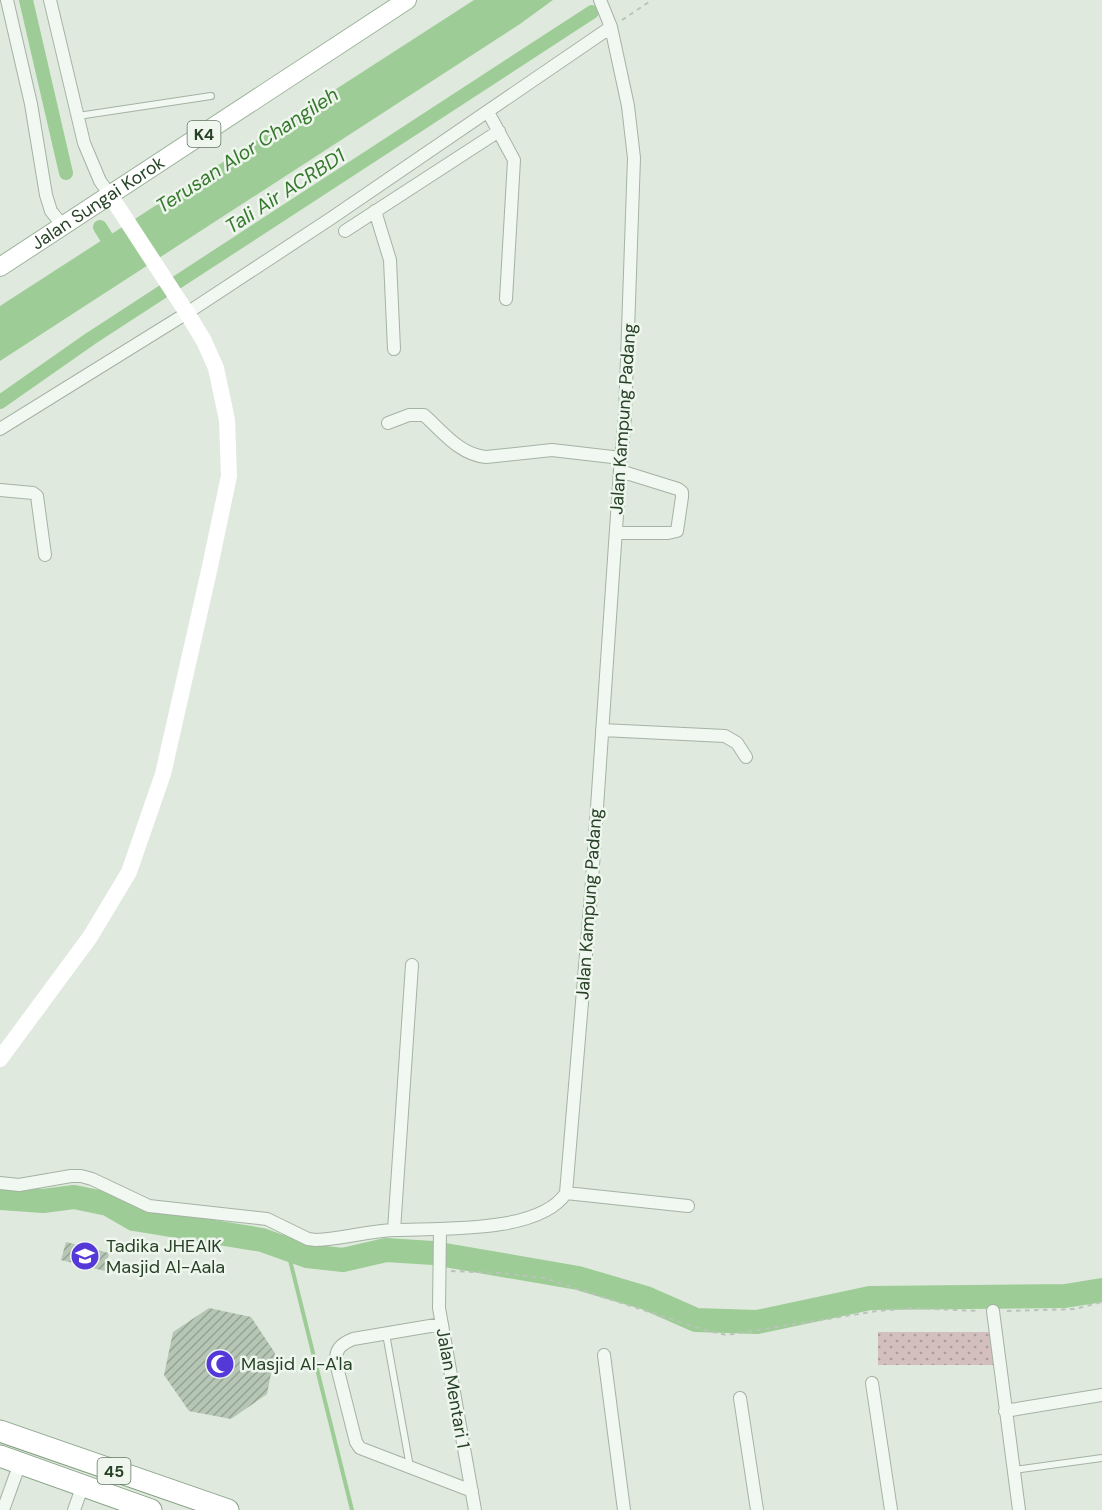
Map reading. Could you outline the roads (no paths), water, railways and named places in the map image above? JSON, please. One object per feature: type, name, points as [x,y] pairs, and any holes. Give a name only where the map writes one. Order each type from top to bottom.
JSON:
[{"type":"highway","name":"45","points":[[0,1431],[228,1510]]},
{"type":"highway","name":"45","points":[[10,1460],[151,1510]]},
{"type":"main road","name":"Jalan Sungai Korok","points":[[0,267],[63,226],[114,201],[407,0]]},
{"type":"street","points":[[7,0],[31,104],[46,195],[51,211],[63,226]]},
{"type":"street","points":[[0,1059],[90,937],[129,872],[163,774],[229,476],[227,420],[216,368],[204,341],[184,307],[100,181],[92,165],[50,0]]},
{"type":"street","name":"Jalan Kampung Padang","points":[[566,1193],[591,895],[625,416],[633,158],[628,106],[611,27],[600,0]]},
{"type":"street","points":[[0,429],[184,307],[330,219],[611,27]]},
{"type":"street","points":[[488,112],[500,130],[514,160],[506,299]]},
{"type":"street","points":[[345,231],[500,130]]},
{"type":"street","points":[[375,211],[390,260],[394,348]]},
{"type":"street","points":[[388,423],[409,415],[424,415],[454,443],[476,456],[552,450],[621,458]]},
{"type":"street","points":[[616,533],[677,531],[682,497],[682,492],[678,489],[620,471]]},
{"type":"street","points":[[0,490],[33,493],[37,496],[45,555]]},
{"type":"street","points":[[602,730],[725,736],[737,743],[746,757]]},
{"type":"street","points":[[394,1230],[412,965]]},
{"type":"street","points":[[0,1183],[19,1185],[81,1176],[149,1206],[267,1219],[302,1236],[316,1240],[394,1230],[440,1234],[517,1221],[545,1212],[555,1206],[566,1193],[688,1206]]},
{"type":"street","name":"Jalan Mentari 1","points":[[440,1234],[439,1301],[475,1510]]},
{"type":"street","points":[[993,1311],[1019,1510]]},
{"type":"street","points":[[442,1324],[353,1339],[345,1342],[337,1351],[336,1363],[358,1446],[472,1491]]},
{"type":"street","points":[[604,1355],[624,1510]]},
{"type":"street","points":[[872,1383],[891,1510]]},
{"type":"street","points":[[1005,1412],[1102,1395]]},
{"type":"street","points":[[740,1398],[757,1510]]},
{"type":"street","points":[[3,1510],[10,1460]]},
{"type":"street","points":[[74,1510],[83,1485]]},
{"type":"lane","points":[[78,116],[211,96]]},
{"type":"lane","points":[[387,1334],[410,1468]]},
{"type":"lane","points":[[1014,1470],[1102,1458]]},
{"type":"water","name":"Terusan Alor Changileh","points":[[474,0],[553,0],[520,24],[0,361],[0,306]]},
{"type":"waterway","points":[[26,0],[66,173]]},
{"type":"waterway","name":"Tali Air ACRBD1","points":[[0,402],[90,339],[592,12]]},
{"type":"waterway","points":[[100,227],[116,253]]},
{"type":"waterway","points":[[0,1198],[43,1201],[74,1197],[108,1204],[134,1219],[262,1240],[307,1256],[343,1260],[386,1250],[433,1253],[578,1278],[646,1298],[696,1320],[757,1322],[870,1298],[1065,1296],[1102,1290]]},
{"type":"waterway","points":[[287,1248],[352,1510]]},
{"type":"place","name":"Tadika JHEAIK Masjid Al-Aala","points":[[85,1256]]},
{"type":"place","name":"Masjid Al-A'la","points":[[220,1364]]}]
